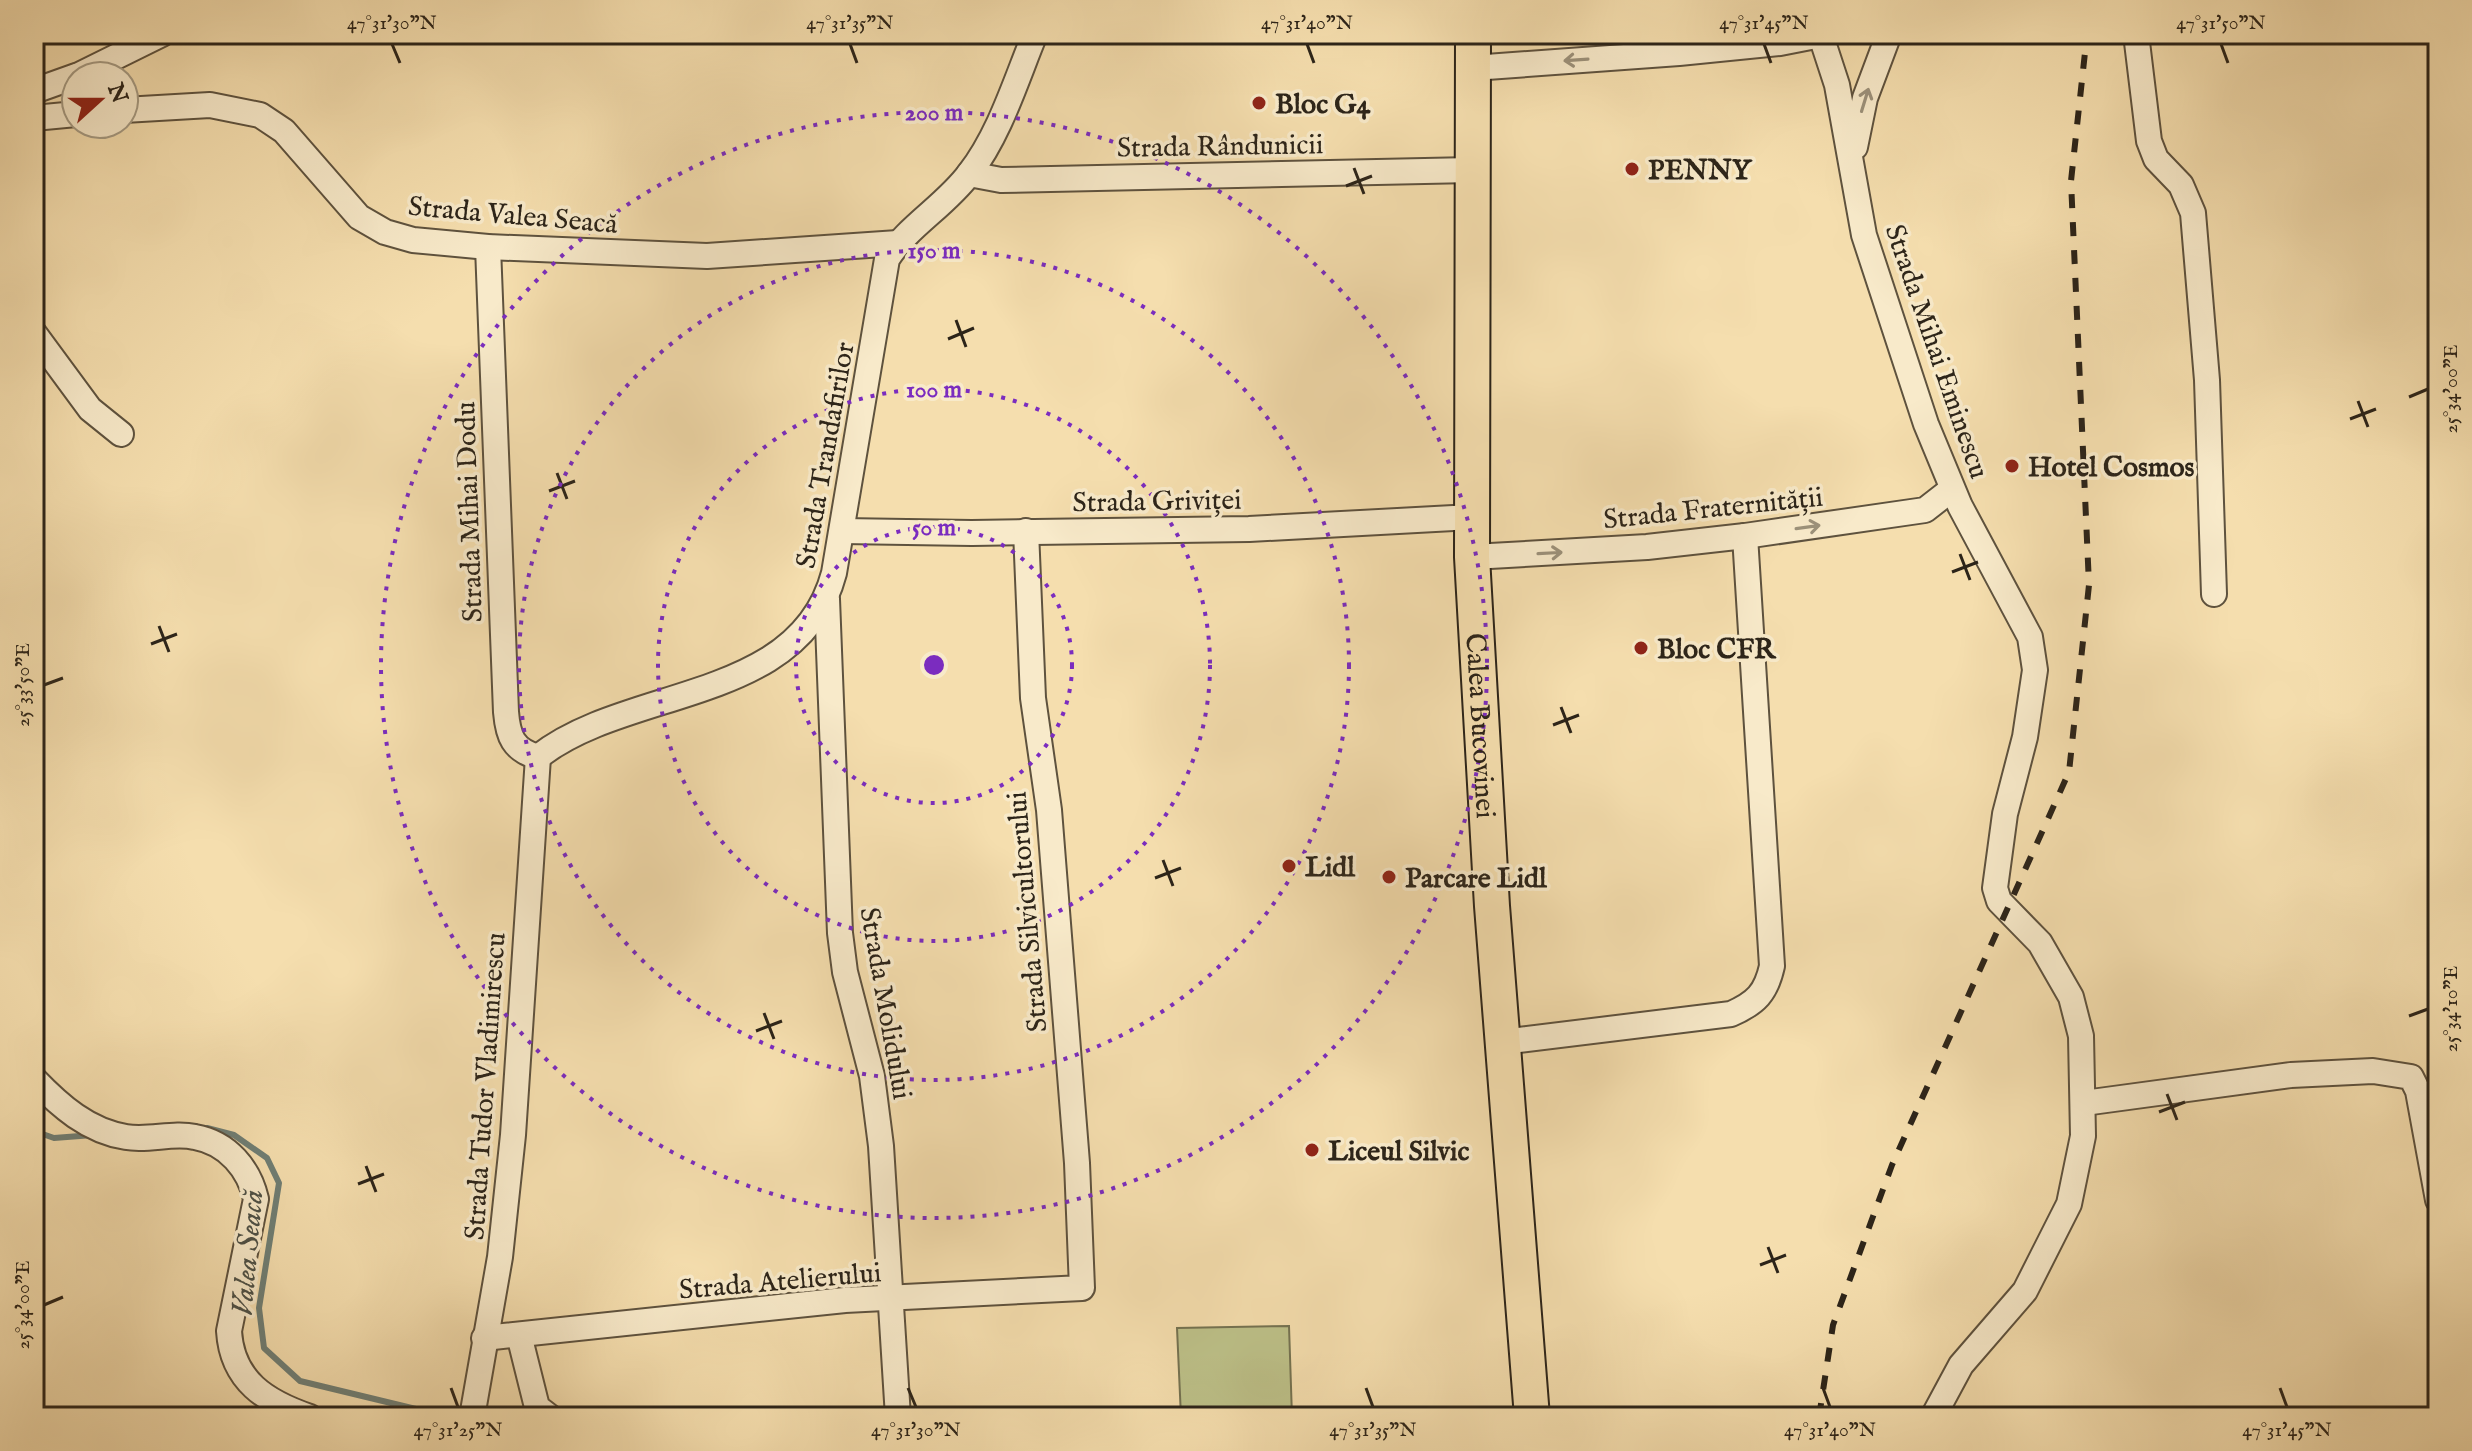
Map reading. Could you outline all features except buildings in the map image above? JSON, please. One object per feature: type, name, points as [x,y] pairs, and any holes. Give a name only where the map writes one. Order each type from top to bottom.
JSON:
[{"type":"highway","name":"Calea Bucovinei","points":[[1473,34],[1472,557],[1502,1042],[1532,1417]]},
{"type":"street","points":[[109,60],[162,34]]},
{"type":"street","name":"Strada Trandafirilor","points":[[538,757],[556,742],[709,686],[777,655],[798,639],[827,599],[842,531],[887,259],[898,243],[969,174],[1002,114],[1035,34]]},
{"type":"street","name":"Strada Mihai Eminescu","points":[[1852,169],[1865,98],[1889,34]]},
{"type":"street","points":[[2136,34],[2149,141],[2156,159],[2181,185],[2193,213],[2207,380],[2214,594]]},
{"type":"street","points":[[1473,68],[1823,35]]},
{"type":"street","name":"Strada Mihai Eminescu","points":[[1823,35],[1837,85],[1864,235],[1926,424],[1952,489],[2030,637],[2035,670],[1995,888],[2009,911],[2040,943],[2071,997],[2081,1036],[2084,1103]]},
{"type":"street","points":[[34,91],[60,82]]},
{"type":"street","name":"Strada Valea Seacă","points":[[140,109],[210,105],[260,115],[284,131],[359,217],[385,232],[413,240],[488,247],[707,256],[898,243]]},
{"type":"street","points":[[34,118],[60,116]]},
{"type":"street","name":"Strada Rândunicii","points":[[969,174],[1001,180],[1472,170]]},
{"type":"street","name":"Strada Mihai Dodu","points":[[488,247],[507,723],[516,747],[538,757]]},
{"type":"street","points":[[34,333],[90,409],[121,434]]},
{"type":"street","name":"Strada Fraternității","points":[[1472,557],[1647,547],[1745,536],[1925,510],[1952,489]]},
{"type":"street","name":"Strada Griviței","points":[[842,531],[1249,529],[1472,517]]},
{"type":"street","name":"Strada Silvicultorului","points":[[1026,531],[1033,698],[1051,826],[1077,1163],[1082,1288]]},
{"type":"street","points":[[1502,1042],[1731,1014],[1753,1005],[1767,987],[1772,966],[1745,536]]},
{"type":"street","name":"Strada Molidului","points":[[827,599],[840,933],[845,972],[872,1076],[881,1146],[898,1417]]},
{"type":"street","name":"Strada Tudor Vladimirescu","points":[[472,1417],[500,1257],[513,1135],[538,757]]},
{"type":"street","points":[[1933,1417],[1961,1365],[2025,1291],[2057,1233],[2076,1176],[2084,1103],[2291,1075],[2373,1071],[2404,1075],[2414,1081],[2418,1091],[2438,1200]]},
{"type":"street","points":[[34,1079],[67,1113],[114,1133],[195,1137],[223,1148],[240,1162],[252,1181],[256,1199],[230,1343],[242,1378],[289,1410],[310,1417]]},
{"type":"street","name":"Strada Atelierului","points":[[484,1338],[845,1300],[1082,1288]]},
{"type":"street","points":[[519,1335],[537,1407],[550,1417]]},
{"type":"green space","points":[[1289,1326],[1292,1417],[1181,1417],[1177,1328]]},
{"type":"waterway","name":"Valea Seacă","points":[[207,1128],[234,1135],[267,1158],[279,1183],[259,1308],[264,1348],[300,1381],[449,1417]]},
{"type":"waterway","name":"Valea Seacă","points":[[34,1131],[54,1138],[93,1135]]},
{"type":"railway","points":[[1819,1417],[1833,1325],[1892,1165],[2069,772],[2089,585],[2071,181],[2087,34]]},
{"type":"place","name":"Bloc G4","points":[[1259,103]]},
{"type":"place","name":"PENNY","points":[[1632,169]]},
{"type":"place","name":"Hotel Cosmos","points":[[2012,466]]},
{"type":"place","name":"Bloc CFR","points":[[1641,648]]},
{"type":"place","name":"Lidl","points":[[1289,866]]},
{"type":"place","name":"Parcare Lidl","points":[[1389,877]]},
{"type":"place","name":"Liceul Silvic","points":[[1312,1150]]}]
